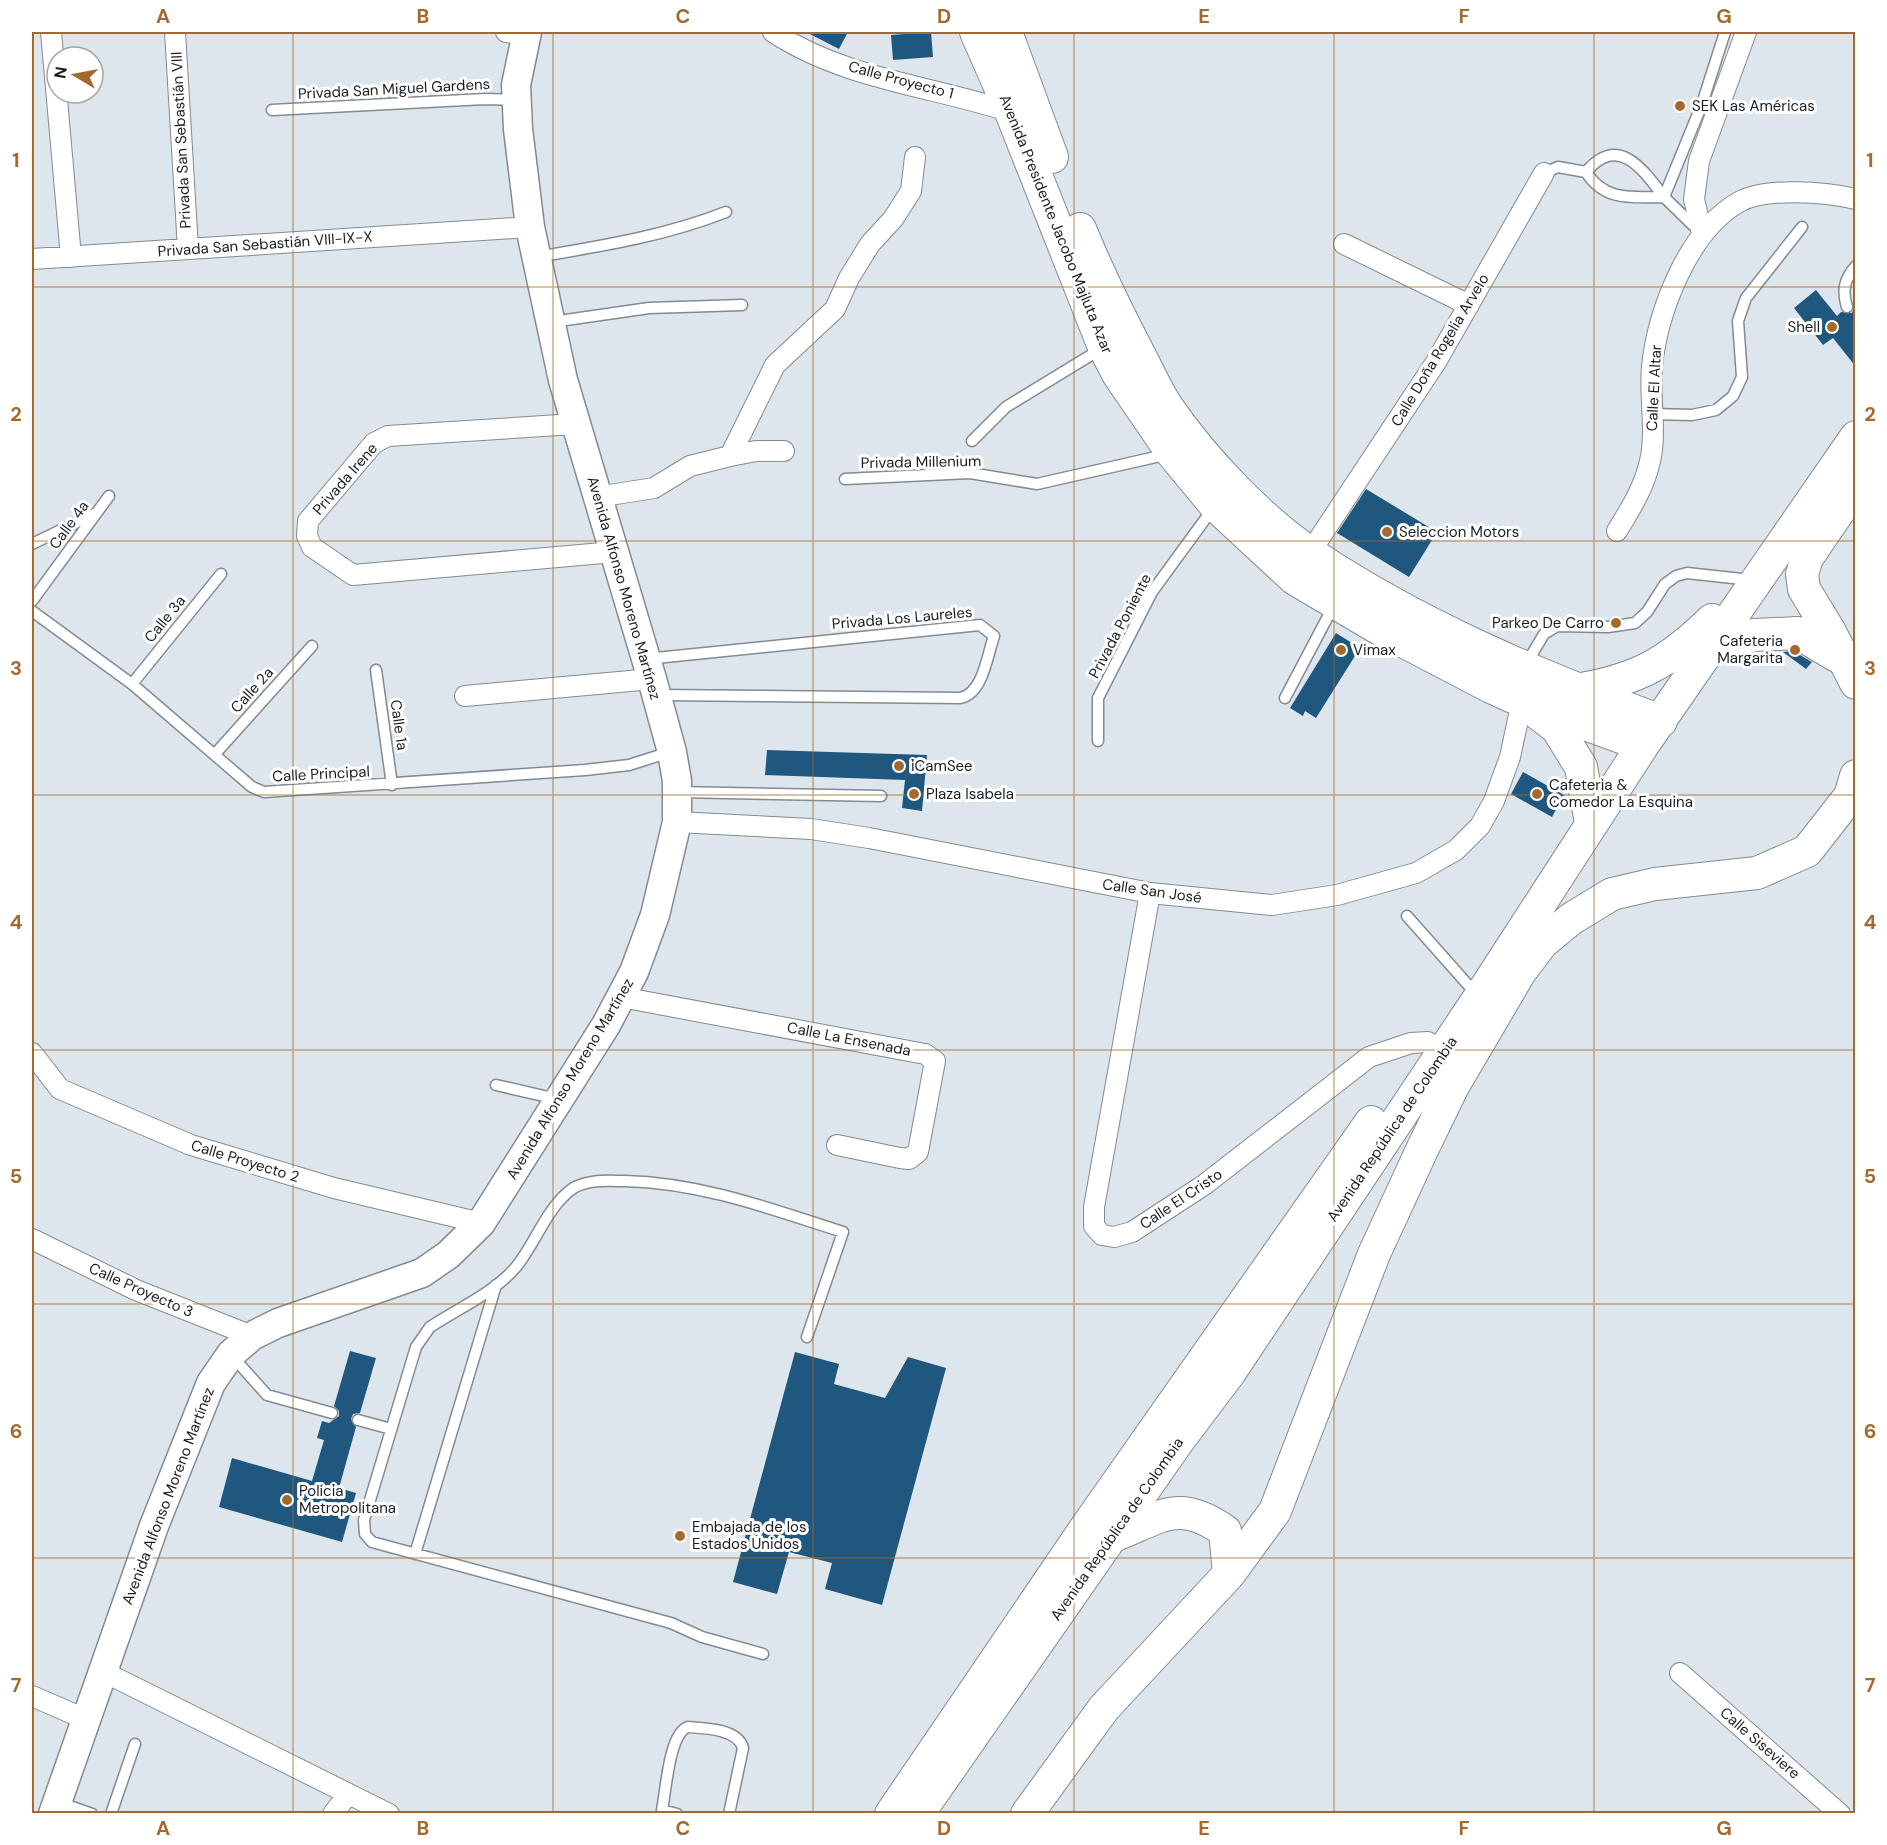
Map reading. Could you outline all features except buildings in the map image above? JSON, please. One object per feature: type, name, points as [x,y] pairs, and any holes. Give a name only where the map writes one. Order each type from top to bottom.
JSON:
[{"type":"main road","name":"Avenida Alfonso Moreno Martínez","points":[[55,1807],[154,1526],[207,1394],[242,1345],[278,1323],[422,1273],[448,1255],[481,1223],[621,997],[634,972],[655,915],[677,822],[677,792],[672,752],[575,424],[550,322],[530,227],[518,129],[516,84],[520,32]]},
{"type":"main road","name":"Avenida Presidente Jacobo Majluta Azar","points":[[976,32],[1022,108],[1101,282],[1167,407],[1335,602],[1380,629],[1522,701],[1652,733]]},
{"type":"main road","name":"Avenida Presidente Jacobo Majluta Azar","points":[[1006,32],[1022,108],[1104,347],[1118,374],[1172,453],[1215,505],[1302,566],[1576,690],[1652,733]]},
{"type":"main road","name":"Avenida República de Colombia","points":[[923,1810],[1178,1441],[1230,1372],[1441,1038],[1479,998],[1708,648],[1856,437]]},
{"type":"main road","points":[[1850,501],[1807,558],[1802,574],[1804,589],[1850,672]]},
{"type":"main road","points":[[1576,690],[1607,685],[1652,667],[1681,650],[1750,586]]},
{"type":"main road","points":[[1708,648],[1754,635],[1798,633],[1850,672]]},
{"type":"main road","points":[[1522,701],[1557,729],[1572,752],[1585,781],[1592,823]]},
{"type":"main road","name":"Avenida República de Colombia","points":[[1027,1814],[1104,1708],[1228,1574],[1275,1511],[1374,1254],[1452,1088],[1520,972],[1542,943],[1571,919],[1612,894],[1663,882],[1757,873],[1807,851],[1850,796],[1856,776]]},
{"type":"main road","points":[[891,1814],[1074,1545],[1441,1038]]},
{"type":"main road","points":[[1113,1536],[1179,1510],[1206,1518],[1225,1531],[1228,1574]]},
{"type":"street","points":[[51,32],[71,257]]},
{"type":"street","name":"Privada San Sebastián VIII","points":[[175,32],[188,249]]},
{"type":"street","name":"Calle Proyecto 1","points":[[773,32],[834,63],[893,81],[1022,108]]},
{"type":"street","points":[[1702,234],[1694,199],[1699,161],[1746,32]]},
{"type":"street","points":[[730,456],[775,365],[835,309],[849,278],[870,244],[893,219],[911,191],[915,157]]},
{"type":"street","name":"Calle Doña Rogelia Arvelo","points":[[1302,566],[1436,362],[1544,173]]},
{"type":"street","name":"Calle El Altar","points":[[1617,531],[1641,492],[1651,459],[1652,368],[1658,328],[1671,292],[1702,234],[1740,201],[1764,195],[1802,193],[1856,199]]},
{"type":"street","name":"Privada San Sebastián VIII-IX-X","points":[[32,259],[530,227]]},
{"type":"street","points":[[1344,244],[1469,305]]},
{"type":"street","name":"Privada Irene","points":[[575,424],[388,436],[374,443],[308,521],[307,536],[312,547],[353,575],[614,552]]},
{"type":"street","points":[[597,497],[654,488],[690,466],[730,456],[756,451],[784,451]]},
{"type":"street","points":[[465,696],[651,677]]},
{"type":"street","name":"Calle San José","points":[[677,822],[811,829],[846,834],[1150,893],[1272,905],[1337,896],[1416,873],[1456,850],[1480,826],[1494,801],[1510,757],[1522,701]]},
{"type":"street","name":"Calle El Cristo","points":[[1150,893],[1094,1207],[1094,1226],[1102,1235],[1114,1237],[1132,1232],[1204,1185],[1370,1057],[1411,1043],[1441,1038]]},
{"type":"street","name":"Calle La Ensenada","points":[[621,997],[925,1054],[935,1061],[918,1152],[909,1159],[837,1145]]},
{"type":"street","name":"Calle Proyecto 2","points":[[32,1053],[60,1089],[191,1145],[334,1188],[481,1223]]},
{"type":"street","name":"Calle Proyecto 3","points":[[32,1239],[242,1345]]},
{"type":"street","points":[[102,1671],[389,1814]]},
{"type":"street","name":"Calle Siseviere","points":[[1680,1673],[1840,1814]]},
{"type":"street","points":[[32,1696],[86,1719]]},
{"type":"street","points":[[333,1814],[348,1794]]},
{"type":"lane","points":[[1664,197],[1702,104],[1725,32]]},
{"type":"lane","name":"Privada San Miguel Gardens","points":[[272,110],[485,99],[517,100]]},
{"type":"lane","points":[[1586,172],[1598,159],[1609,154],[1625,158],[1642,168],[1664,197],[1702,234]]},
{"type":"lane","points":[[1544,173],[1558,167],[1586,172],[1595,186],[1614,196],[1664,197]]},
{"type":"lane","points":[[537,257],[636,240],[688,226],[726,212]]},
{"type":"lane","points":[[1651,414],[1692,415],[1716,410],[1733,396],[1742,376],[1738,321],[1746,298],[1802,227]]},
{"type":"lane","points":[[1847,307],[1843,294],[1845,283],[1856,266]]},
{"type":"lane","points":[[550,322],[649,308],[742,305]]},
{"type":"lane","points":[[972,441],[1006,408],[1104,347]]},
{"type":"lane","name":"Privada Millenium","points":[[845,479],[970,473],[1037,484],[1172,453]]},
{"type":"lane","name":"Calle 4a","points":[[32,601],[109,496]]},
{"type":"lane","name":"Privada Poniente","points":[[1098,741],[1098,698],[1152,592],[1215,505]]},
{"type":"lane","points":[[32,544],[98,512]]},
{"type":"lane","points":[[1525,666],[1544,634],[1557,626],[1608,627],[1635,623],[1647,612],[1665,584],[1676,576],[1687,573],[1750,586]]},
{"type":"lane","name":"Calle 3a","points":[[132,684],[221,574]]},
{"type":"lane","points":[[1285,698],[1335,602]]},
{"type":"lane","name":"Calle Principal","points":[[32,611],[132,684],[252,787],[264,792],[392,785],[618,766],[672,752]]},
{"type":"lane","name":"Privada Los Laureles","points":[[980,625],[994,636],[976,689],[969,697],[651,677],[980,625]]},
{"type":"lane","name":"Calle 2a","points":[[214,754],[312,646]]},
{"type":"lane","name":"Calle 1a","points":[[376,670],[392,785]]},
{"type":"lane","points":[[677,792],[881,796]]},
{"type":"lane","points":[[1407,916],[1479,998]]},
{"type":"lane","points":[[496,1085],[559,1100]]},
{"type":"lane","points":[[763,1654],[702,1637],[671,1623],[372,1542],[365,1534],[364,1520],[416,1347],[423,1335],[430,1327],[496,1285],[515,1269],[559,1203],[571,1190],[592,1182],[665,1182],[719,1192],[843,1232],[807,1337]]},
{"type":"lane","points":[[415,1554],[496,1285]]},
{"type":"lane","points":[[242,1345],[267,1395],[332,1413]]},
{"type":"lane","points":[[358,1420],[391,1429]]},
{"type":"lane","points":[[677,1814],[662,1810],[675,1740],[682,1729],[688,1727],[734,1735],[740,1740],[743,1748],[729,1814]]},
{"type":"lane","points":[[111,1814],[135,1744]]},
{"type":"lane","points":[[55,1807],[92,1814]]},
{"type":"place","name":"SEK Las Américas","points":[[1680,106]]},
{"type":"place","name":"Shell","points":[[1832,327]]},
{"type":"place","name":"Seleccion Motors","points":[[1387,532]]},
{"type":"place","name":"Parkeo De Carro","points":[[1616,623]]},
{"type":"place","name":"Vimax","points":[[1341,650]]},
{"type":"place","name":"Cafeteria Margarita","points":[[1795,650]]},
{"type":"place","name":"iCamSee","points":[[899,766]]},
{"type":"place","name":"Plaza Isabela","points":[[914,794]]},
{"type":"place","name":"Cafeteria & Comedor La Esquina","points":[[1537,794]]},
{"type":"place","name":"Policia Metropolitana","points":[[287,1500]]},
{"type":"place","name":"Embajada de los Estados Unidos","points":[[680,1536]]}]
